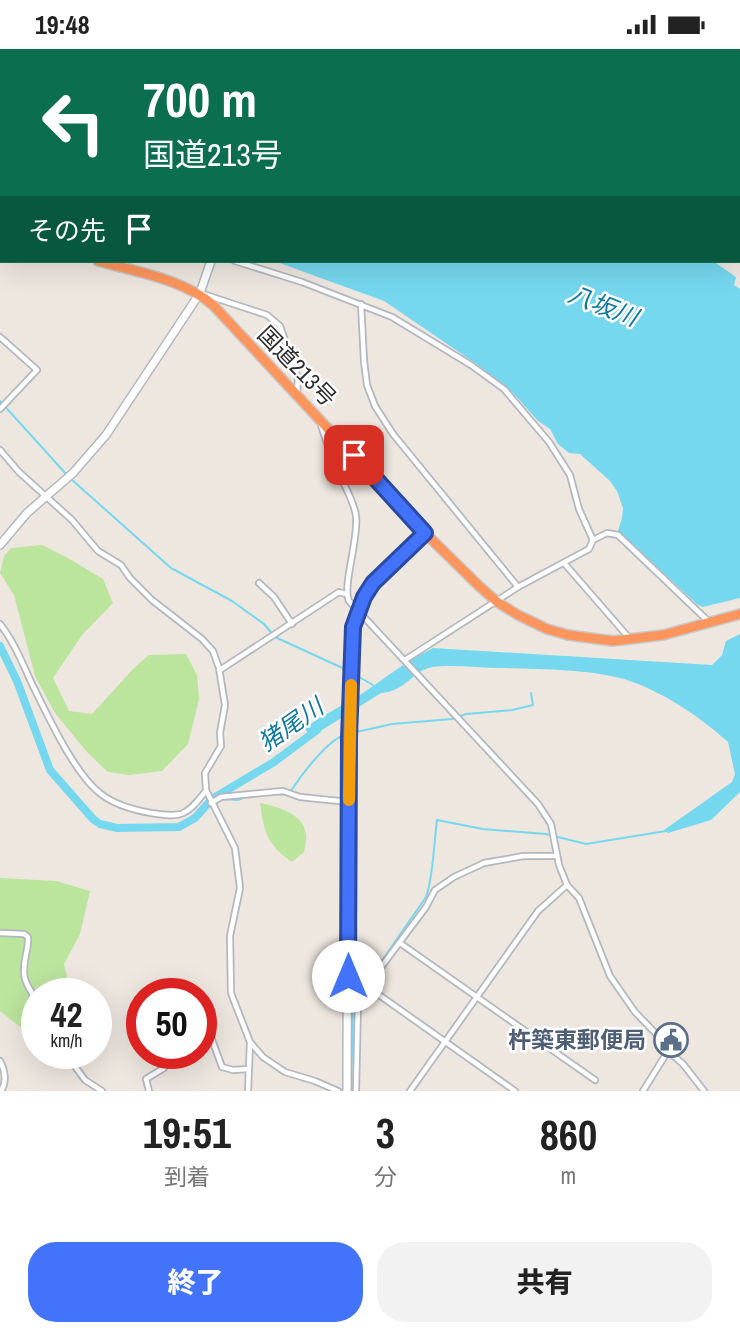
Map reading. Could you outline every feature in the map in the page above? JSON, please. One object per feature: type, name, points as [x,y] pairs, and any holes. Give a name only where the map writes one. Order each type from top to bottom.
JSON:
[{"type":"highway","name":"国道213号","points":[[104,263],[200,293],[319,416],[425,533],[497,602],[534,623],[569,635],[600,641],[631,640],[663,635],[740,614]]},
{"type":"main road","points":[[0,545],[27,513],[70,476],[106,435],[200,293],[210,263]]},
{"type":"main road","points":[[347,1091],[349,738],[353,627],[358,610],[373,583],[425,533]]},
{"type":"street","points":[[241,263],[302,282],[392,317],[471,365],[504,389],[549,442],[570,475],[579,509],[593,540]]},
{"type":"street","points":[[200,293],[267,315],[280,326],[298,378],[298,394]]},
{"type":"street","points":[[361,304],[367,385],[375,406],[393,434],[518,587]]},
{"type":"street","points":[[0,337],[37,370],[3,406]]},
{"type":"street","points":[[319,416],[328,450],[356,513],[357,528],[346,594]]},
{"type":"street","points":[[0,450],[19,472],[72,520],[98,551],[121,565],[152,600],[208,645],[215,656],[225,705],[220,733],[221,745],[205,773],[207,794],[231,839],[238,861],[240,888],[230,936],[229,981],[250,1042],[263,1056],[285,1072],[338,1091]]},
{"type":"street","points":[[405,660],[518,587],[589,549],[593,540],[607,533],[618,535],[710,623]]},
{"type":"street","points":[[564,563],[631,640]]},
{"type":"street","points":[[259,583],[274,597],[292,624]]},
{"type":"street","points":[[219,671],[339,592],[346,594],[538,804],[551,824],[555,837],[555,856],[567,885],[579,898],[610,976],[635,1012],[665,1043],[668,1051],[683,1064],[704,1091]]},
{"type":"street","points":[[0,624],[17,650],[70,754],[100,794],[138,811],[176,816],[188,812],[207,794]]},
{"type":"street","points":[[211,803],[221,797],[283,790],[300,797],[349,802]]},
{"type":"street","points":[[356,1091],[357,1006],[365,984],[400,943],[435,890],[454,877],[492,862],[524,856],[555,856]]},
{"type":"street","points":[[410,1091],[538,911],[567,885]]},
{"type":"street","points":[[0,933],[24,934],[29,937],[26,978]]},
{"type":"street","points":[[400,943],[595,1080]]},
{"type":"street","points":[[348,973],[515,1091]]},
{"type":"street","points":[[248,1091],[250,1042]]},
{"type":"street","points":[[643,1091],[668,1051]]},
{"type":"street","points":[[217,1053],[222,1067],[233,1070],[248,1069]]},
{"type":"street","points":[[0,1061],[5,1073],[5,1083],[1,1091]]},
{"type":"street","points":[[77,1069],[85,1080],[102,1091]]},
{"type":"street","points":[[149,1091],[146,1079],[162,1069]]},
{"type":"green space","points":[[42,545],[103,579],[113,603],[82,635],[53,678],[69,711],[92,714],[149,655],[186,654],[197,675],[199,699],[188,744],[162,771],[129,775],[108,772],[87,752],[55,713],[35,676],[14,595],[0,573],[4,556],[11,548]]},
{"type":"green space","points":[[260,803],[289,812],[304,827],[304,852],[292,862],[277,850],[268,837]]},
{"type":"green space","points":[[0,878],[56,881],[90,891],[80,934],[64,964],[67,978],[21,978],[21,1027],[0,1011]]},
{"type":"water","name":"八坂川","points":[[280,263],[716,263],[736,277],[734,285],[740,289],[740,598],[703,607],[698,605],[618,531],[623,508],[610,481],[580,454],[569,453],[558,444],[550,429],[538,421],[514,394],[478,365],[384,301]]},
{"type":"water","points":[[740,634],[740,792],[711,820],[668,833],[664,830],[732,782],[735,774],[728,742],[679,705],[624,679],[563,670],[432,667],[396,689],[381,693],[311,737],[305,729],[433,648],[712,665],[722,655],[726,641]]},
{"type":"waterway","points":[[0,401],[67,475]]},
{"type":"waterway","points":[[71,479],[171,568],[232,601],[264,624],[275,637],[349,671]]},
{"type":"waterway","name":"猪尾川","points":[[0,646],[17,681],[50,770],[100,824],[117,828],[179,827],[195,818],[212,799],[274,762],[317,730]]},
{"type":"waterway","points":[[354,674],[373,685]]},
{"type":"waterway","points":[[352,733],[392,724],[512,710],[533,705],[531,693]]},
{"type":"waterway","points":[[291,791],[324,750],[347,734]]},
{"type":"waterway","points":[[276,794],[288,795]]},
{"type":"waterway","points":[[222,799],[238,800],[247,796]]},
{"type":"waterway","points":[[367,982],[426,897],[432,871],[437,820],[483,829],[546,834],[586,844],[666,831]]},
{"type":"waterway","points":[[351,1091],[353,1002],[364,987]]},
{"type":"slow traffic","points":[[349,800],[351,685]]},
{"type":"place","name":"杵築東郵便局","points":[[671,1040]]},
{"type":"route","points":[[348,976],[349,738],[353,627],[364,597],[373,583],[425,533],[354,455]]}]
